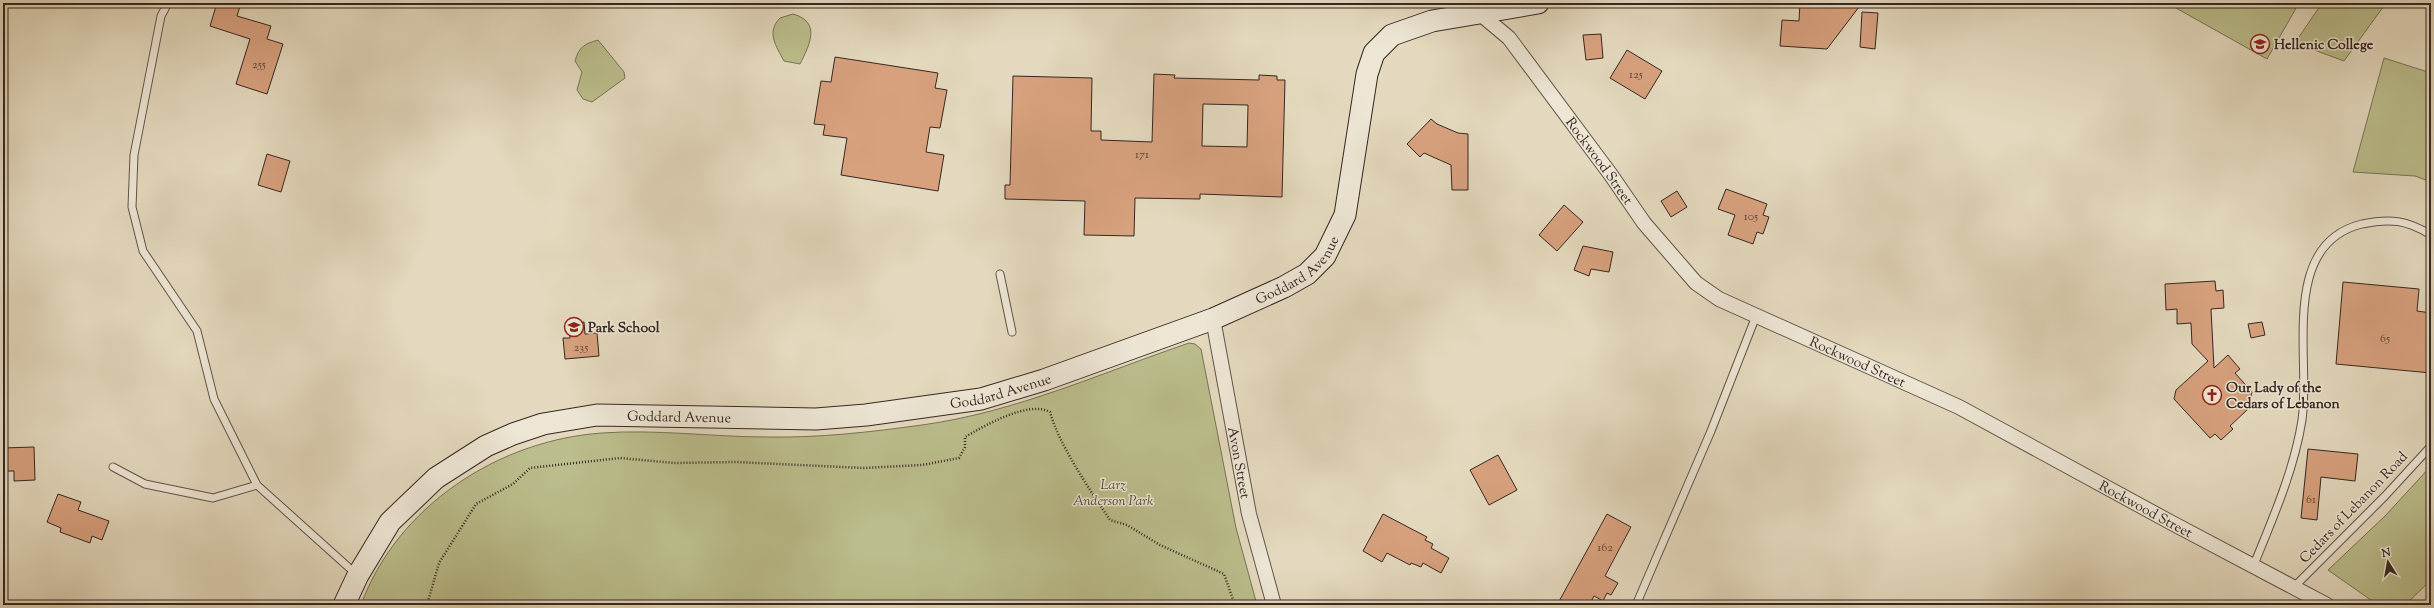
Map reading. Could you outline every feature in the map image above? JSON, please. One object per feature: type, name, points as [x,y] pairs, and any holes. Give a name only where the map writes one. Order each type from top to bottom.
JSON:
[{"type":"main road","name":"Goddard Avenue","points":[[344,605],[358,575],[390,522],[436,478],[486,446],[543,424],[597,415],[816,419],[866,415],[981,398],[1044,380],[1213,319],[1284,287],[1307,274],[1325,256],[1338,234],[1345,215],[1368,74],[1374,53],[1392,35],[1432,21],[1538,3]]},
{"type":"street","name":"Rockwood Street","points":[[1478,12],[1509,38],[1611,175],[1644,223],[1696,283],[1718,299],[1959,406],[2253,567],[2327,605]]},
{"type":"street","name":"Avon Street","points":[[1213,319],[1249,514],[1274,605]]},
{"type":"lane","points":[[168,3],[161,16],[134,156],[132,207],[143,252],[197,331],[214,400],[257,484],[358,575]]},
{"type":"lane","points":[[2253,567],[2277,506],[2302,422],[2305,391],[2304,305],[2309,277],[2317,255],[2331,238],[2352,227],[2383,220],[2414,224],[2431,235]]},
{"type":"lane","points":[[1000,274],[1012,332]]},
{"type":"lane","points":[[1636,605],[1711,431],[1756,316]]},
{"type":"lane","name":"Cedars of Lebanon Road","points":[[2294,587],[2385,496],[2431,446]]},
{"type":"lane","points":[[113,467],[145,484],[213,498],[257,484]]},
{"type":"path","points":[[427,605],[439,563],[476,504],[513,484],[530,468],[620,458],[674,463],[736,462],[864,468],[936,463],[959,458],[965,447],[965,437],[980,428],[1021,411],[1043,408],[1050,412],[1054,428],[1110,520],[1127,525],[1160,545],[1224,574],[1235,605]]},
{"type":"green space","points":[[2167,3],[2299,3],[2267,59]]},
{"type":"green space","points":[[2322,3],[2386,3],[2344,61],[2295,43]]},
{"type":"green space","points":[[793,14],[802,18],[808,23],[811,35],[807,50],[800,64],[784,61],[773,34],[776,23],[780,18]]},
{"type":"green space","points":[[598,40],[624,72],[625,78],[592,102],[583,99],[577,90],[582,72],[575,61],[580,49],[589,43]]},
{"type":"green space","points":[[2384,58],[2431,73],[2431,182],[2415,176],[2353,172]]},
{"type":"green space","name":"Larz Anderson Park","points":[[1189,343],[1195,344],[1201,349],[1236,528],[1257,605],[361,605],[377,569],[399,537],[426,509],[456,484],[490,464],[526,449],[564,438],[602,433],[643,432],[746,437],[806,437],[922,425],[957,419],[1025,401]]},
{"type":"green space","points":[[2431,466],[2431,580],[2405,605],[2378,605],[2328,570],[2385,516]]},
{"type":"building","points":[[217,3],[241,3],[237,16],[271,26],[267,39],[283,44],[267,94],[236,84],[250,39],[210,26]]},
{"type":"building","points":[[1800,3],[1862,3],[1827,49],[1780,46],[1782,20],[1799,21]]},
{"type":"building","points":[[1862,12],[1878,13],[1875,49],[1860,47]]},
{"type":"building","points":[[1601,34],[1603,58],[1586,60],[1583,35]]},
{"type":"building","points":[[1627,50],[1662,71],[1645,99],[1610,78]]},
{"type":"building","points":[[835,57],[938,73],[935,88],[947,90],[940,128],[930,127],[926,152],[944,155],[938,191],[841,175],[847,138],[823,135],[825,125],[814,124],[821,81],[831,82]]},
{"type":"building","points":[[1154,74],[1175,75],[1174,78],[1259,80],[1259,75],[1277,76],[1277,80],[1285,80],[1282,197],[1200,194],[1200,199],[1135,198],[1134,236],[1084,235],[1085,201],[1005,199],[1005,185],[1010,185],[1013,76],[1092,78],[1091,131],[1101,131],[1101,140],[1152,142]],"holes":[[[1203,104],[1248,105],[1247,147],[1202,146]]]},
{"type":"building","points":[[1431,119],[1437,124],[1458,133],[1468,134],[1468,190],[1452,190],[1451,165],[1424,153],[1420,157],[1407,144]]},
{"type":"building","points":[[267,154],[290,161],[281,192],[258,185]]},
{"type":"building","points":[[1726,189],[1767,204],[1763,215],[1769,217],[1763,234],[1757,232],[1753,244],[1728,235],[1735,215],[1718,209]]},
{"type":"building","points":[[1677,191],[1687,207],[1671,217],[1661,201]]},
{"type":"building","points":[[1564,205],[1583,222],[1557,251],[1539,235]]},
{"type":"building","points":[[1583,246],[1613,252],[1609,272],[1591,269],[1589,276],[1574,270]]},
{"type":"building","points":[[2215,281],[2216,291],[2223,290],[2224,308],[2211,309],[2214,368],[2228,355],[2240,369],[2235,373],[2252,392],[2248,409],[2230,426],[2233,429],[2221,440],[2215,434],[2210,438],[2174,399],[2176,390],[2208,361],[2192,344],[2191,323],[2177,324],[2177,309],[2166,310],[2165,284]]},
{"type":"building","points":[[2343,282],[2419,289],[2417,311],[2431,313],[2431,373],[2336,364]]},
{"type":"building","points":[[584,322],[585,334],[597,333],[599,356],[565,359],[563,338],[570,338],[569,323]]},
{"type":"building","points":[[2262,322],[2265,335],[2251,338],[2248,324]]},
{"type":"building","points":[[34,447],[35,480],[14,481],[14,471],[3,471],[3,448]]},
{"type":"building","points":[[2308,449],[2358,454],[2355,481],[2321,477],[2317,520],[2301,518]]},
{"type":"building","points":[[1498,455],[1517,490],[1489,505],[1470,470]]},
{"type":"building","points":[[58,494],[81,502],[78,510],[109,521],[102,540],[92,536],[90,543],[60,532],[61,528],[47,522]]},
{"type":"building","points":[[1383,514],[1427,537],[1425,540],[1433,544],[1431,548],[1449,558],[1441,573],[1423,563],[1421,567],[1411,563],[1410,565],[1387,553],[1382,562],[1363,551]]},
{"type":"building","points":[[1607,514],[1631,527],[1605,576],[1618,583],[1611,595],[1607,593],[1603,601],[1594,596],[1589,605],[1557,605]]},
{"type":"place","name":"Hellenic College","points":[[2260,44]]},
{"type":"place","name":"Park School","points":[[574,327]]},
{"type":"place","name":"Our Lady of the Cedars of Lebanon","points":[[2212,395]]}]
